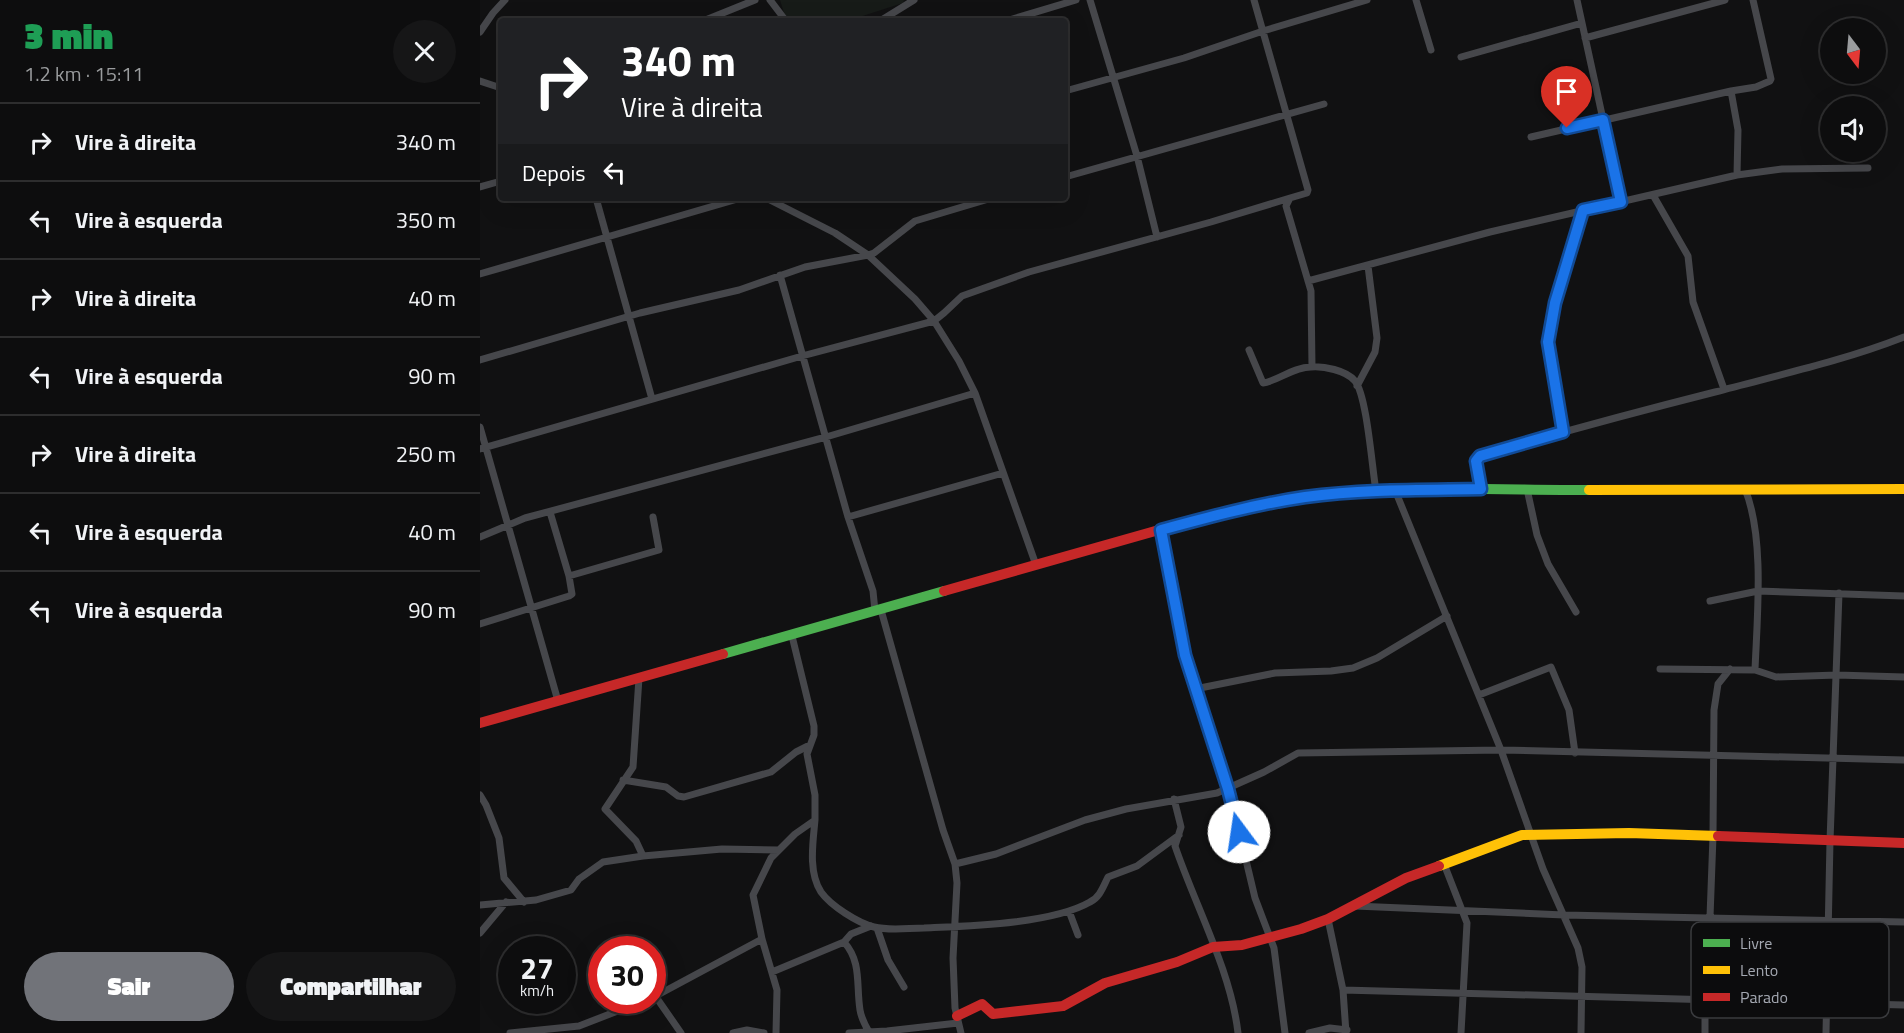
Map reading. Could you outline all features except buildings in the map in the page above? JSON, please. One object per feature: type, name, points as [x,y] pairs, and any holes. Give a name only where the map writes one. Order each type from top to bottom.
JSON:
[{"type":"main road","points":[[480,723],[1161,530],[1229,512],[1304,497],[1395,490],[1904,489]]},
{"type":"main road","points":[[957,1020],[982,1004],[993,1014],[1063,1006],[1105,983],[1161,968],[1214,947],[1242,945],[1270,939],[1328,919],[1406,878],[1510,838],[1530,834],[1605,833],[1904,843]]},
{"type":"street","points":[[480,32],[505,0]]},
{"type":"street","points":[[710,18],[755,0]]},
{"type":"street","points":[[770,0],[784,18]]},
{"type":"street","points":[[885,18],[914,0]]},
{"type":"street","points":[[1016,18],[1074,0]]},
{"type":"street","points":[[1090,0],[1137,156],[1157,237]]},
{"type":"street","points":[[483,448],[802,356],[933,321],[962,296],[1029,272],[1307,193],[1254,0]]},
{"type":"street","points":[[1068,90],[1184,58],[1263,31],[1367,0]]},
{"type":"street","points":[[1416,0],[1431,50]]},
{"type":"street","points":[[1577,0],[1621,202]]},
{"type":"street","points":[[1585,38],[1695,4],[1725,0]]},
{"type":"street","points":[[1531,137],[1756,87],[1771,79],[1753,0]]},
{"type":"street","points":[[1461,57],[1582,23]]},
{"type":"street","points":[[480,81],[498,87]]},
{"type":"street","points":[[1731,91],[1738,130],[1737,175]]},
{"type":"street","points":[[1068,176],[1324,104]]},
{"type":"street","points":[[1308,281],[1490,232],[1737,175],[1782,169],[1868,168]]},
{"type":"street","points":[[480,187],[498,182]]},
{"type":"street","points":[[1653,195],[1688,256],[1693,302],[1724,389]]},
{"type":"street","points":[[1290,198],[1286,206],[1312,300],[1312,367]]},
{"type":"street","points":[[597,201],[652,399]]},
{"type":"street","points":[[480,274],[730,201]]},
{"type":"street","points":[[772,201],[835,233],[868,255],[915,299],[933,321],[975,393],[1036,565]]},
{"type":"street","points":[[961,201],[962,207]]},
{"type":"street","points":[[480,360],[628,316],[739,290],[805,267],[868,255],[874,253],[915,221],[982,201]]},
{"type":"street","points":[[1277,202],[1286,206]]},
{"type":"street","points":[[1563,432],[1548,342],[1555,303],[1583,210]]},
{"type":"street","points":[[1357,386],[1372,359],[1377,338],[1368,266]]},
{"type":"street","points":[[780,275],[848,517],[873,591],[942,830],[954,864],[957,892],[953,928],[957,1020],[961,1033]]},
{"type":"street","points":[[1481,489],[1476,461],[1480,456],[1813,366],[1904,337]]},
{"type":"street","points":[[1249,351],[1263,383],[1290,372],[1312,367],[1344,373],[1355,381],[1365,412],[1376,491]]},
{"type":"street","points":[[480,537],[525,518],[826,437],[975,393]]},
{"type":"street","points":[[480,427],[483,448],[508,525],[558,700]]},
{"type":"street","points":[[848,517],[1003,473]]},
{"type":"street","points":[[1527,489],[1537,535],[1548,564],[1576,612]]},
{"type":"street","points":[[1745,489],[1752,507],[1758,591],[1755,670]]},
{"type":"street","points":[[1752,507],[1760,489]]},
{"type":"street","points":[[1395,490],[1479,694],[1530,834],[1581,958],[1581,1033]]},
{"type":"street","points":[[480,624],[569,596],[572,591],[569,576],[550,512]]},
{"type":"street","points":[[569,576],[659,550],[653,517]]},
{"type":"street","points":[[1161,530],[1177,620],[1195,688],[1228,789],[1255,898],[1276,957],[1286,1033]]},
{"type":"street","points":[[1710,601],[1758,591],[1904,596]]},
{"type":"street","points":[[1829,921],[1839,593]]},
{"type":"street","points":[[1195,688],[1275,673],[1353,668],[1377,658],[1447,616]]},
{"type":"street","points":[[792,636],[814,726],[814,735],[807,754],[815,795],[813,861],[822,893],[848,914],[874,927],[888,960],[904,987]]},
{"type":"street","points":[[1479,694],[1551,667],[1569,710],[1575,753]]},
{"type":"street","points":[[1660,669],[1755,670],[1776,677],[1837,675],[1904,677]]},
{"type":"street","points":[[1710,922],[1716,690],[1730,669]]},
{"type":"street","points":[[639,678],[633,767],[605,809],[636,841],[643,856]]},
{"type":"street","points":[[623,780],[666,788],[684,797],[771,772],[796,752],[810,745]]},
{"type":"street","points":[[954,864],[996,854],[1085,820],[1174,799],[1217,793],[1264,772],[1298,753],[1501,750],[1904,760]]},
{"type":"street","points":[[480,795],[500,838],[504,878],[524,902]]},
{"type":"street","points":[[1174,799],[1181,827],[1174,846],[1231,996],[1238,1033]]},
{"type":"street","points":[[776,1033],[778,997],[753,895],[767,865],[779,850],[795,834],[815,820]]},
{"type":"street","points":[[772,972],[844,942],[851,934],[874,927],[953,928],[1069,912],[1098,896],[1108,877],[1137,866],[1179,835]]},
{"type":"street","points":[[480,905],[524,902],[571,890],[579,879],[603,862],[722,849],[779,850]]},
{"type":"street","points":[[1444,864],[1467,923],[1461,1033]]},
{"type":"street","points":[[480,933],[506,902]]},
{"type":"street","points":[[1350,906],[1564,915],[1904,922]]},
{"type":"street","points":[[1069,912],[1078,935]]},
{"type":"street","points":[[1309,1033],[1330,1028],[1347,1031],[1343,990],[1328,919]]},
{"type":"street","points":[[666,991],[762,939]]},
{"type":"street","points":[[844,942],[857,967],[860,1011],[868,1032]]},
{"type":"street","points":[[1343,990],[1691,999]]},
{"type":"street","points":[[1889,1005],[1904,1005]]},
{"type":"street","points":[[666,1013],[681,1033]]},
{"type":"street","points":[[510,1033],[579,1026],[610,1014]]},
{"type":"street","points":[[1826,1018],[1826,1033]]},
{"type":"street","points":[[849,1033],[957,1020]]},
{"type":"street","points":[[733,1033],[747,1030],[764,1033]]},
{"type":"shaded area","points":[[780,0],[904,0],[903,3],[856,18],[789,18],[785,16]]},
{"type":"traffic: fast","points":[[1187,522],[1286,500],[1353,492],[1421,489],[1589,490]]},
{"type":"traffic: fast","points":[[723,654],[944,591]]},
{"type":"traffic: slow","points":[[1589,490],[1904,489]]},
{"type":"traffic: slow","points":[[1439,866],[1522,835],[1629,833],[1718,836]]},
{"type":"traffic: jam","points":[[944,591],[1187,522]]},
{"type":"traffic: jam","points":[[480,723],[723,654]]},
{"type":"traffic: jam","points":[[1718,836],[1904,843]]},
{"type":"traffic: jam","points":[[957,1016],[982,1004],[993,1014],[1063,1006],[1105,983],[1177,962],[1213,947],[1242,945],[1328,919],[1406,878],[1439,866]]},
{"type":"route","points":[[1239,832],[1228,789],[1185,655],[1161,530],[1229,512],[1304,497],[1362,491],[1481,489],[1477,458],[1563,432],[1548,342],[1555,303],[1583,210],[1621,202],[1603,120],[1567,128]]}]
